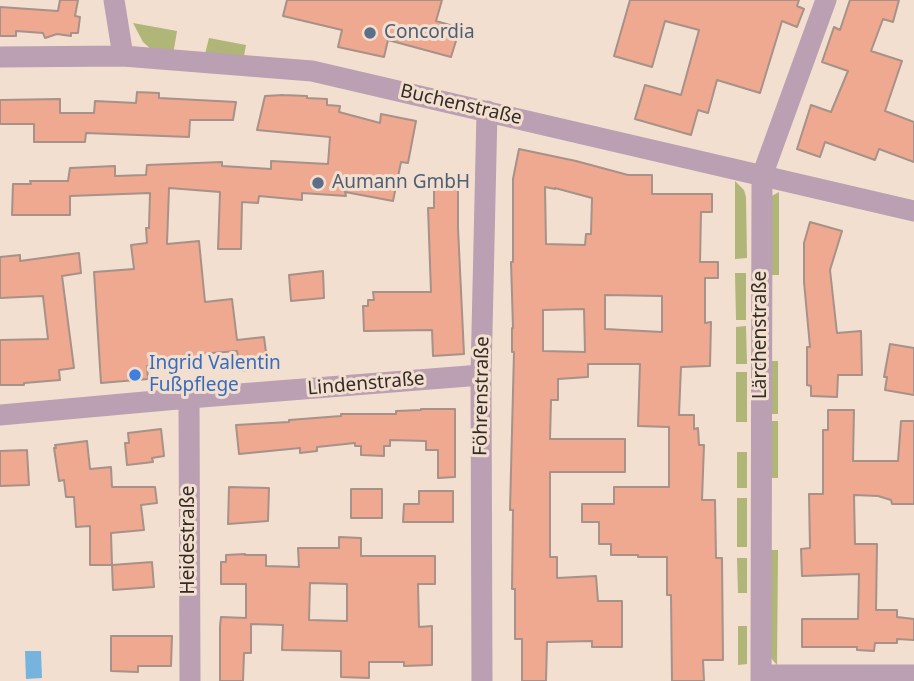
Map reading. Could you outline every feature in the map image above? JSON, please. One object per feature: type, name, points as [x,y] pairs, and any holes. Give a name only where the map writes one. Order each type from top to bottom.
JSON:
[{"type":"street","points":[[114,0],[123,56]]},
{"type":"street","name":"Lärchenstraße","points":[[761,678],[762,176],[826,0]]},
{"type":"street","name":"Buchenstraße","points":[[0,57],[123,56],[312,71],[914,211]]},
{"type":"street","name":"Föhrenstraße","points":[[482,681],[481,375],[487,111]]},
{"type":"street","name":"Lindenstraße","points":[[0,415],[481,375]]},
{"type":"street","name":"Heidestraße","points":[[189,398],[190,681]]},
{"type":"street","points":[[761,678],[914,676]]},
{"type":"green space","points":[[133,23],[177,31],[173,55],[152,50],[143,42]]},
{"type":"green space","points":[[209,38],[246,45],[244,56],[205,54]]},
{"type":"green space","points":[[735,181],[744,190],[746,197],[747,258],[735,259]]},
{"type":"green space","points":[[779,192],[779,275],[765,275],[770,197]]},
{"type":"green space","points":[[735,273],[746,273],[746,320],[736,320]]},
{"type":"green space","points":[[746,326],[747,364],[736,364],[736,327]]},
{"type":"green space","points":[[765,361],[778,361],[778,414],[765,414]]},
{"type":"green space","points":[[736,372],[747,372],[747,422],[736,422]]},
{"type":"green space","points":[[765,421],[778,421],[778,478],[765,478]]},
{"type":"green space","points":[[737,452],[747,452],[747,488],[737,488]]},
{"type":"green space","points":[[737,498],[747,498],[747,547],[737,547]]},
{"type":"green space","points":[[765,550],[778,550],[777,665],[770,657]]},
{"type":"green space","points":[[737,558],[747,558],[747,593],[738,593]]},
{"type":"green space","points":[[738,626],[747,626],[747,664],[738,665]]},
{"type":"water","points":[[25,651],[41,651],[42,678],[26,679]]},
{"type":"building","points":[[60,0],[78,0],[75,16],[80,17],[78,33],[71,33],[71,36],[57,34],[45,38],[43,33],[16,31],[16,36],[0,36],[0,7],[58,11]]},
{"type":"building","points":[[287,0],[442,0],[436,21],[460,28],[451,57],[388,40],[384,57],[338,47],[342,30],[283,16]]},
{"type":"building","points":[[630,0],[799,0],[797,6],[804,9],[797,27],[782,21],[760,93],[717,80],[708,113],[698,110],[691,135],[635,119],[645,85],[681,95],[699,30],[665,21],[652,67],[614,56]]},
{"type":"building","points":[[850,0],[899,0],[893,22],[883,19],[871,51],[902,61],[885,111],[914,122],[914,162],[879,149],[875,160],[825,142],[820,157],[797,149],[811,105],[831,112],[848,71],[822,62],[834,27],[840,30]]},
{"type":"building","points":[[137,92],[159,93],[159,98],[236,102],[233,120],[190,120],[189,137],[86,133],[85,142],[34,142],[34,124],[0,124],[0,100],[60,99],[60,113],[94,113],[95,101],[136,103]]},
{"type":"building","points":[[265,96],[327,99],[327,105],[340,106],[339,112],[380,123],[381,114],[416,121],[408,163],[401,162],[393,201],[345,192],[346,196],[302,193],[302,200],[259,196],[258,203],[242,202],[241,249],[218,249],[220,192],[169,188],[167,244],[199,241],[205,302],[232,299],[237,340],[264,337],[268,368],[240,371],[237,351],[200,354],[200,361],[147,366],[148,379],[101,383],[94,272],[134,269],[131,245],[147,243],[150,193],[70,196],[70,215],[12,215],[13,184],[68,181],[70,168],[115,166],[115,176],[146,175],[147,165],[222,162],[222,166],[271,169],[271,161],[328,164],[330,137],[257,130]]},
{"type":"building","points":[[519,149],[628,175],[652,175],[652,194],[712,194],[712,212],[701,212],[700,262],[718,262],[718,278],[705,278],[705,323],[711,322],[710,366],[681,367],[679,415],[694,415],[694,429],[698,428],[699,445],[704,445],[702,500],[715,500],[716,558],[722,558],[723,660],[703,660],[704,681],[672,681],[671,595],[667,595],[667,557],[611,555],[611,544],[599,544],[599,522],[582,522],[582,504],[614,504],[614,487],[669,487],[669,427],[638,426],[640,364],[588,364],[588,377],[558,379],[558,400],[551,400],[550,439],[625,439],[625,472],[550,472],[550,557],[557,557],[557,578],[596,576],[598,601],[622,601],[622,647],[592,647],[592,641],[547,642],[546,681],[522,681],[522,639],[515,639],[515,589],[512,589],[513,510],[510,510],[514,352],[511,262],[513,179]],"holes":[[[545,187],[592,198],[591,234],[586,234],[585,245],[546,244]],[[605,295],[662,296],[662,332],[605,329]],[[584,309],[585,352],[543,351],[543,310]]]},
{"type":"building","points":[[434,184],[458,184],[464,354],[433,356],[432,330],[364,331],[363,306],[368,306],[368,300],[374,300],[373,292],[431,292],[428,208],[434,208]]},
{"type":"building","points":[[810,222],[842,231],[830,270],[837,333],[861,331],[862,375],[838,375],[837,397],[811,396],[811,386],[807,385],[807,347],[810,347],[804,282],[804,243]]},
{"type":"building","points":[[79,253],[81,273],[62,276],[74,368],[59,370],[60,380],[0,385],[0,340],[48,339],[43,296],[0,298],[0,257],[20,255],[20,261]]},
{"type":"building","points":[[323,271],[324,298],[291,301],[289,275]]},
{"type":"building","points":[[890,344],[914,348],[914,395],[885,390],[887,377],[884,377]]},
{"type":"building","points":[[455,409],[455,477],[438,478],[438,450],[426,450],[426,441],[390,440],[390,446],[384,446],[384,456],[361,455],[361,446],[355,446],[355,443],[317,447],[317,451],[300,453],[300,448],[239,454],[236,425],[289,422],[341,414],[396,414],[396,411]]},
{"type":"building","points":[[828,410],[854,410],[853,461],[898,461],[901,421],[914,421],[914,504],[892,504],[891,500],[878,496],[854,495],[855,544],[877,544],[876,610],[897,610],[897,617],[914,619],[914,640],[897,639],[897,643],[875,643],[874,651],[857,650],[857,647],[802,647],[802,619],[858,619],[859,574],[802,576],[801,549],[810,548],[809,494],[823,494],[823,430],[828,430]]},
{"type":"building","points":[[161,429],[164,456],[152,458],[153,462],[127,465],[125,443],[129,443],[128,433]]},
{"type":"building","points":[[87,441],[90,469],[111,467],[112,487],[155,487],[157,503],[141,505],[144,530],[111,533],[112,565],[90,565],[90,526],[76,527],[74,497],[66,497],[64,480],[59,481],[55,445]]},
{"type":"building","points":[[27,450],[29,485],[0,486],[0,451]]},
{"type":"building","points":[[229,487],[269,488],[268,521],[228,524]]},
{"type":"building","points":[[351,489],[382,489],[382,518],[351,518]]},
{"type":"building","points":[[419,491],[453,491],[453,522],[403,522],[404,504],[419,504]]},
{"type":"building","points":[[339,537],[361,538],[361,556],[435,556],[435,584],[418,584],[419,627],[432,626],[432,665],[404,666],[404,662],[369,662],[369,678],[341,677],[341,651],[282,650],[283,625],[251,624],[251,653],[244,653],[243,681],[220,681],[221,617],[246,618],[246,584],[221,584],[221,562],[226,562],[226,555],[266,555],[266,566],[299,567],[298,548],[339,548]],"holes":[[[310,583],[347,584],[347,621],[309,620]]]},
{"type":"building","points":[[152,562],[154,587],[113,590],[112,565]]},
{"type":"building","points":[[111,636],[172,636],[171,666],[138,666],[138,672],[111,671]]},
{"type":"place","name":"Concordia","points":[[370,33]]},
{"type":"place","name":"Aumann GmbH","points":[[318,183]]},
{"type":"place","name":"Ingrid Valentin Fußpflege","points":[[135,375]]}]
